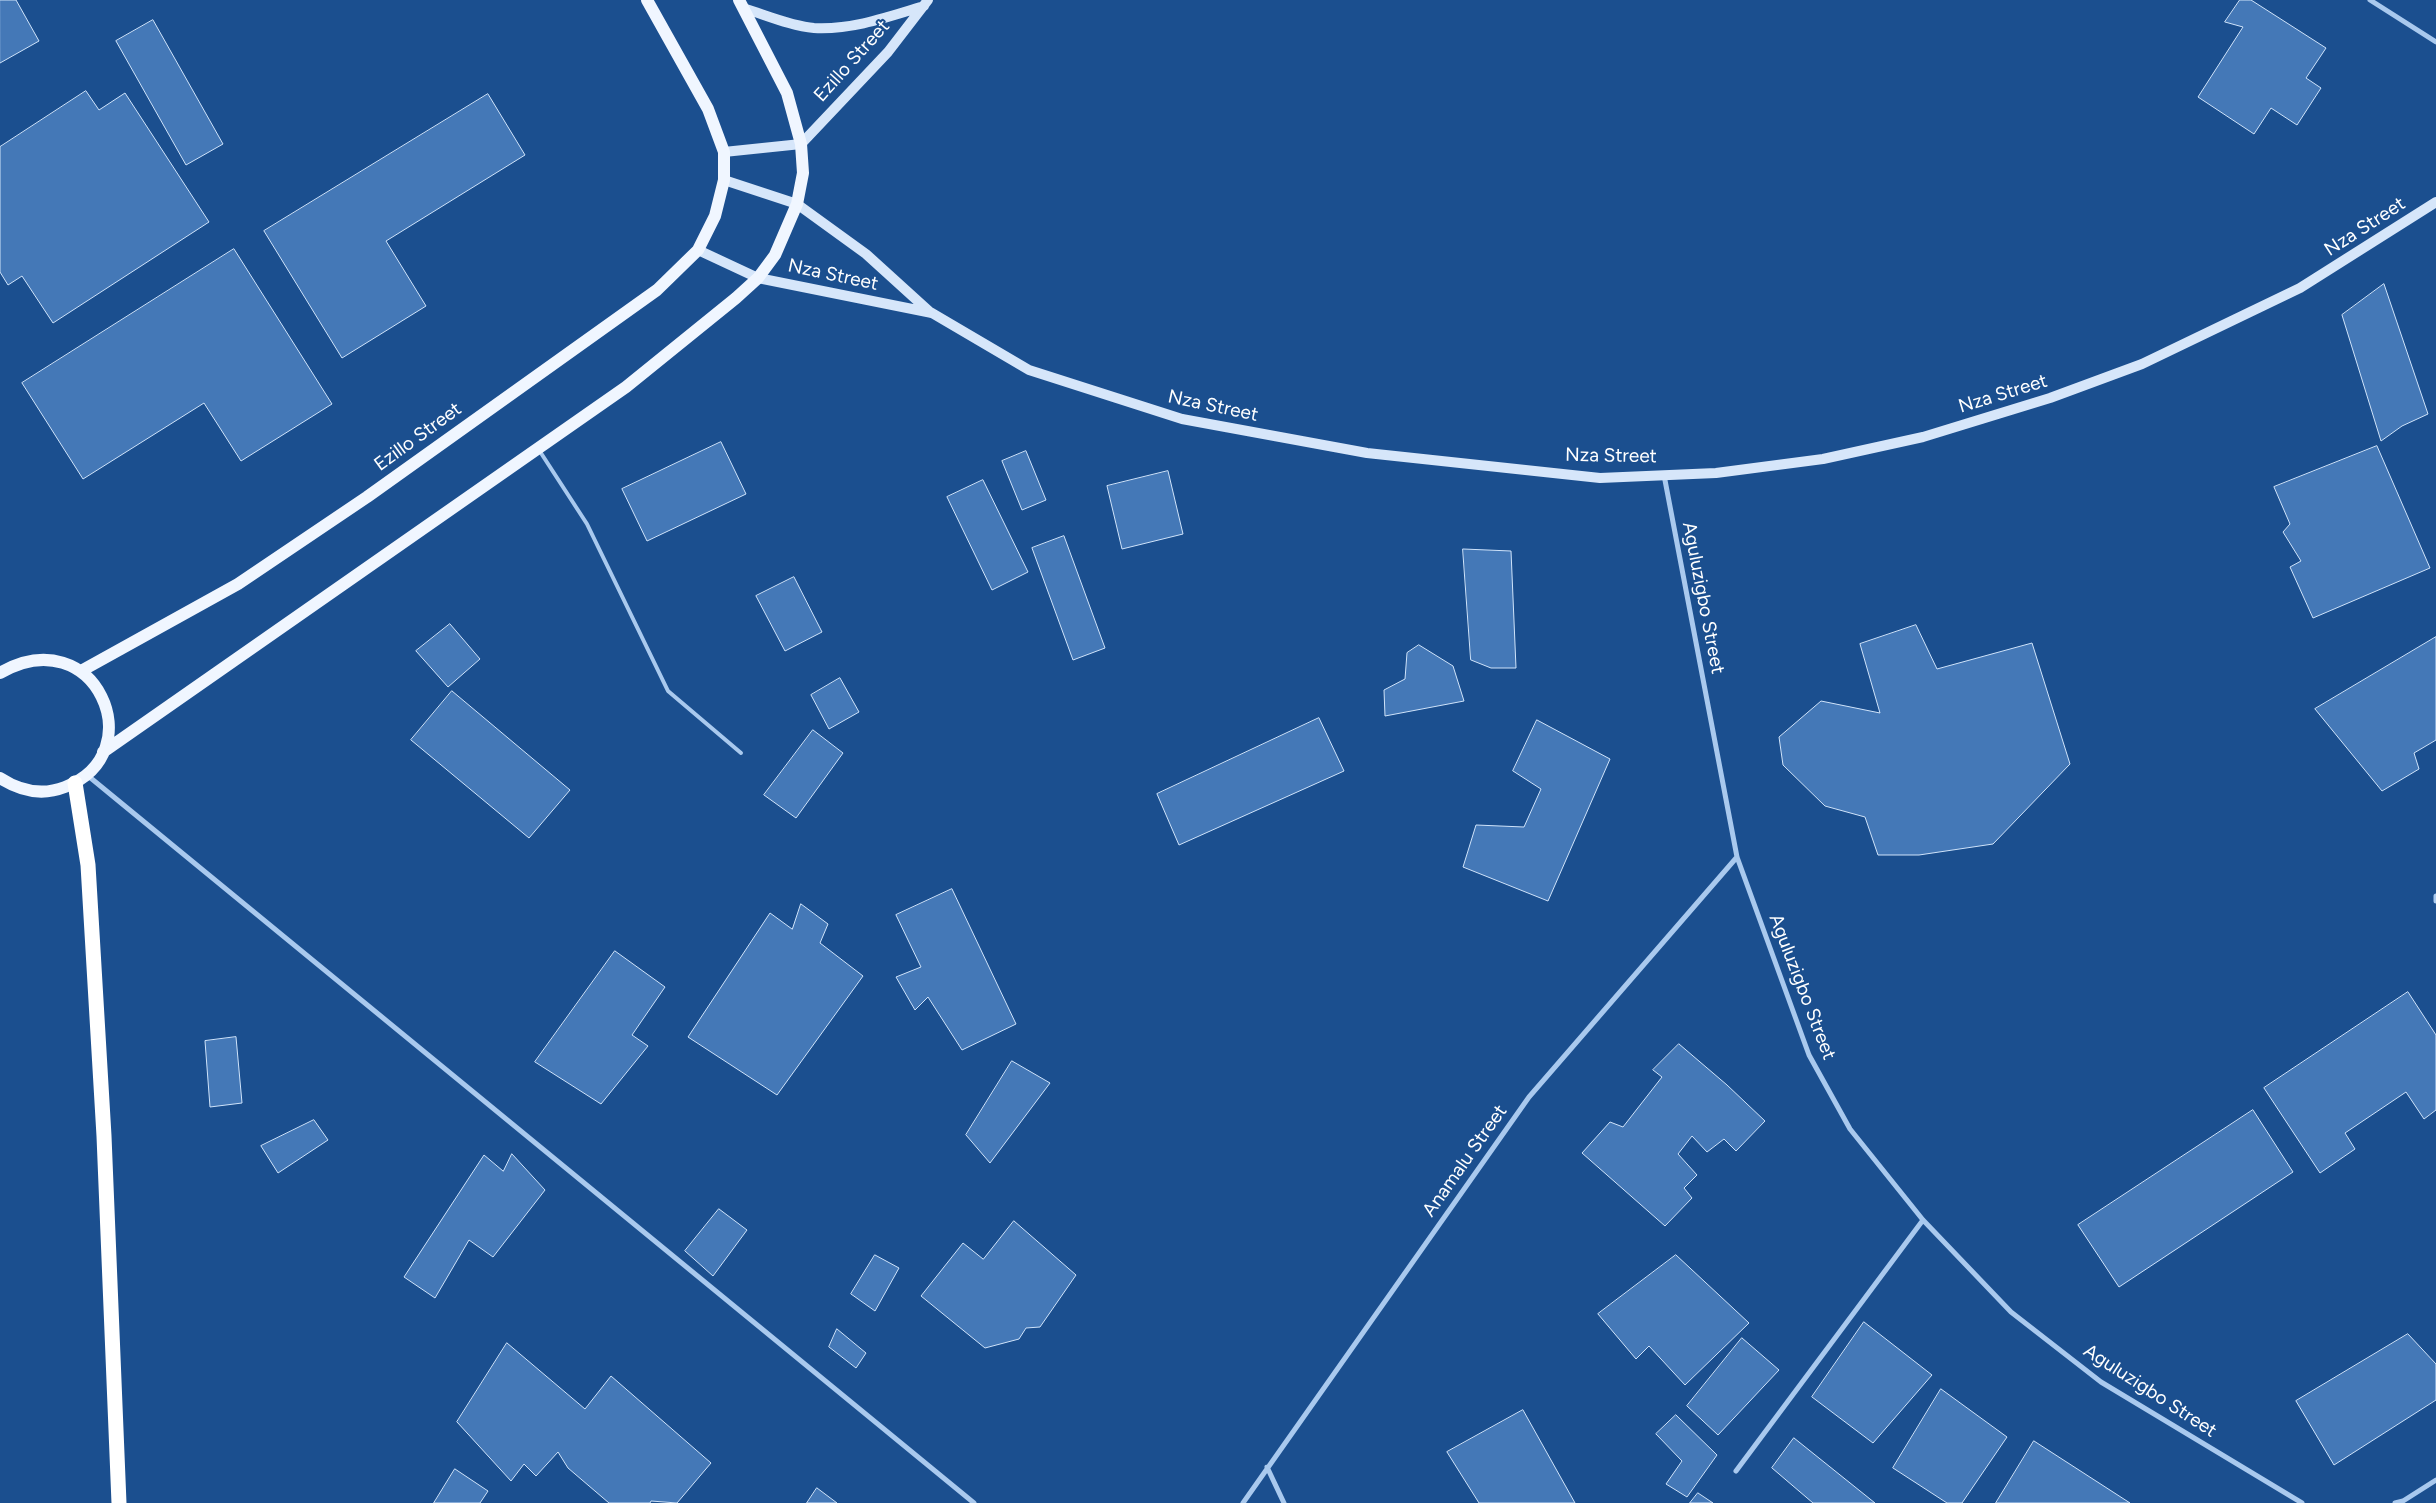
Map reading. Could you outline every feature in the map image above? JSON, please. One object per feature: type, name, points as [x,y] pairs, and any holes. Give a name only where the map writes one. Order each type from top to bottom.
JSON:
[{"type":"highway","points":[[81,779],[104,1136],[119,1503]]},
{"type":"main road","points":[[647,0],[708,109],[724,152]]},
{"type":"main road","points":[[0,778],[6,789],[32,792],[55,791],[81,779],[104,752],[539,450],[626,387],[758,278],[775,255],[798,204],[803,173],[801,144],[787,93],[741,4]]},
{"type":"main road","name":"Ezillo Street","points":[[81,671],[238,584],[359,502],[657,290],[698,250],[715,216],[724,180],[724,152]]},
{"type":"main road","points":[[0,673],[19,663],[40,658],[62,662],[81,671],[94,684],[106,708],[108,735],[104,752]]},
{"type":"street","points":[[2370,0],[2436,42]]},
{"type":"street","points":[[741,4],[812,28],[835,28],[876,21],[926,3]]},
{"type":"street","name":"Ezillo Street","points":[[801,144],[888,52],[926,3]]},
{"type":"street","points":[[724,152],[801,144]]},
{"type":"street","points":[[724,180],[798,204],[866,254],[932,313]]},
{"type":"street","name":"Nza Street","points":[[698,250],[758,278],[932,313],[1029,370],[1182,419],[1367,453],[1600,478],[1716,473],[1823,459],[1924,437],[2050,398],[2142,364],[2300,288],[2436,202]]},
{"type":"street","name":"Aguluzigbo Street","points":[[1664,475],[1737,857],[1809,1055],[1850,1129],[1923,1220],[2010,1312],[2101,1382],[2302,1503]]},
{"type":"street","points":[[81,779],[974,1503]]},
{"type":"street","name":"Anamalu Street","points":[[1242,1503],[1529,1097],[1737,857]]},
{"type":"street","points":[[2436,896],[2436,901]]},
{"type":"street","points":[[1736,1471],[1923,1220]]},
{"type":"street","points":[[1267,1467],[1284,1503]]},
{"type":"street","points":[[2395,1503],[2403,1501],[2436,1480]]},
{"type":"lane","points":[[539,450],[587,524],[668,691],[741,753]]},
{"type":"building","points":[[0,0],[16,0],[39,41],[0,63]]},
{"type":"building","points":[[2240,0],[2251,0],[2326,48],[2306,78],[2321,88],[2297,125],[2271,108],[2254,134],[2198,97],[2243,27],[2225,22]]},
{"type":"building","points":[[153,20],[223,144],[186,165],[116,41]]},
{"type":"building","points":[[86,91],[99,110],[125,93],[209,222],[53,323],[22,276],[8,285],[0,272],[0,147]]},
{"type":"building","points":[[488,94],[525,155],[386,241],[426,306],[342,358],[264,231]]},
{"type":"building","points":[[234,249],[332,404],[241,461],[204,403],[83,479],[22,383]]},
{"type":"building","points":[[2384,284],[2428,414],[2402,426],[2381,441],[2342,315]]},
{"type":"building","points":[[721,442],[746,494],[647,541],[622,489]]},
{"type":"building","points":[[2377,446],[2430,568],[2313,618],[2290,567],[2301,561],[2283,532],[2290,524],[2274,487]]},
{"type":"building","points":[[1026,451],[1046,500],[1022,510],[1002,461]]},
{"type":"building","points":[[1168,471],[1183,534],[1122,549],[1107,486]]},
{"type":"building","points":[[983,480],[1028,572],[992,590],[947,497]]},
{"type":"building","points":[[1064,536],[1105,648],[1073,660],[1032,548]]},
{"type":"building","points":[[1463,549],[1511,551],[1516,668],[1491,668],[1471,660]]},
{"type":"building","points":[[794,577],[822,632],[785,651],[756,596]]},
{"type":"building","points":[[450,624],[480,659],[448,687],[416,651]]},
{"type":"building","points":[[1916,625],[1937,669],[2032,643],[2070,764],[1993,844],[1919,855],[1878,855],[1865,817],[1825,806],[1783,765],[1779,737],[1821,701],[1880,713],[1860,644]]},
{"type":"building","points":[[2436,637],[2436,740],[2414,753],[2419,769],[2382,791],[2315,709]]},
{"type":"building","points":[[1419,645],[1453,666],[1464,701],[1385,716],[1384,690],[1405,679],[1407,653]]},
{"type":"building","points":[[840,678],[859,712],[829,729],[811,695]]},
{"type":"building","points":[[452,691],[570,790],[529,838],[411,740]]},
{"type":"building","points":[[1319,718],[1344,771],[1179,845],[1157,794]]},
{"type":"building","points":[[1537,720],[1610,759],[1548,901],[1463,867],[1476,825],[1524,827],[1541,789],[1513,771]]},
{"type":"building","points":[[813,730],[843,753],[796,818],[764,795]]},
{"type":"building","points":[[952,889],[1016,1024],[962,1050],[928,997],[915,1010],[896,977],[921,967],[896,915]]},
{"type":"building","points":[[801,904],[828,924],[820,943],[863,976],[777,1095],[688,1037],[770,913],[792,929]]},
{"type":"building","points":[[615,951],[665,987],[632,1035],[648,1046],[601,1104],[535,1062]]},
{"type":"building","points":[[2408,992],[2436,1035],[2436,1110],[2424,1119],[2406,1092],[2345,1133],[2355,1149],[2320,1173],[2264,1088]]},
{"type":"building","points":[[236,1037],[242,1103],[210,1107],[205,1041]]},
{"type":"building","points":[[1679,1044],[1765,1121],[1736,1151],[1724,1139],[1707,1152],[1692,1136],[1678,1154],[1697,1175],[1684,1188],[1692,1198],[1665,1226],[1582,1153],[1610,1122],[1623,1127],[1662,1077],[1653,1070]]},
{"type":"building","points":[[1012,1061],[1050,1083],[990,1163],[966,1135]]},
{"type":"building","points":[[2253,1110],[2293,1172],[2119,1287],[2078,1225]]},
{"type":"building","points":[[314,1120],[328,1140],[278,1173],[261,1146]]},
{"type":"building","points":[[512,1154],[545,1190],[493,1257],[469,1240],[435,1298],[404,1277],[484,1155],[503,1171]]},
{"type":"building","points":[[719,1209],[747,1230],[713,1276],[685,1251]]},
{"type":"building","points":[[1014,1221],[1076,1275],[1040,1327],[1026,1328],[1019,1339],[985,1348],[921,1296],[963,1243],[983,1259]]},
{"type":"building","points":[[875,1255],[899,1268],[875,1311],[851,1294]]},
{"type":"building","points":[[1676,1255],[1749,1323],[1685,1385],[1649,1346],[1636,1359],[1598,1314]]},
{"type":"building","points":[[1864,1322],[1932,1375],[1873,1443],[1812,1397]]},
{"type":"building","points":[[837,1329],[866,1353],[856,1368],[829,1347]]},
{"type":"building","points":[[2408,1334],[2436,1364],[2436,1400],[2334,1465],[2296,1401]]},
{"type":"building","points":[[1742,1338],[1779,1370],[1718,1435],[1687,1406]]},
{"type":"building","points":[[507,1343],[585,1409],[611,1376],[711,1463],[677,1503],[651,1501],[650,1503],[609,1503],[568,1468],[558,1452],[536,1476],[524,1464],[511,1481],[457,1422]]},
{"type":"building","points":[[1941,1389],[2007,1437],[1962,1503],[1947,1503],[1893,1468]]},
{"type":"building","points":[[1523,1410],[1575,1503],[1479,1503],[1447,1452]]},
{"type":"building","points":[[1676,1415],[1717,1455],[1687,1497],[1666,1484],[1682,1461],[1656,1434]]},
{"type":"building","points":[[1794,1438],[1875,1503],[1813,1503],[1772,1468]]},
{"type":"building","points":[[2034,1441],[2130,1503],[1996,1503]]},
{"type":"building","points":[[455,1469],[488,1491],[480,1503],[434,1503]]},
{"type":"building","points":[[817,1488],[837,1503],[807,1503]]},
{"type":"building","points":[[1698,1493],[1713,1503],[1690,1503]]}]
